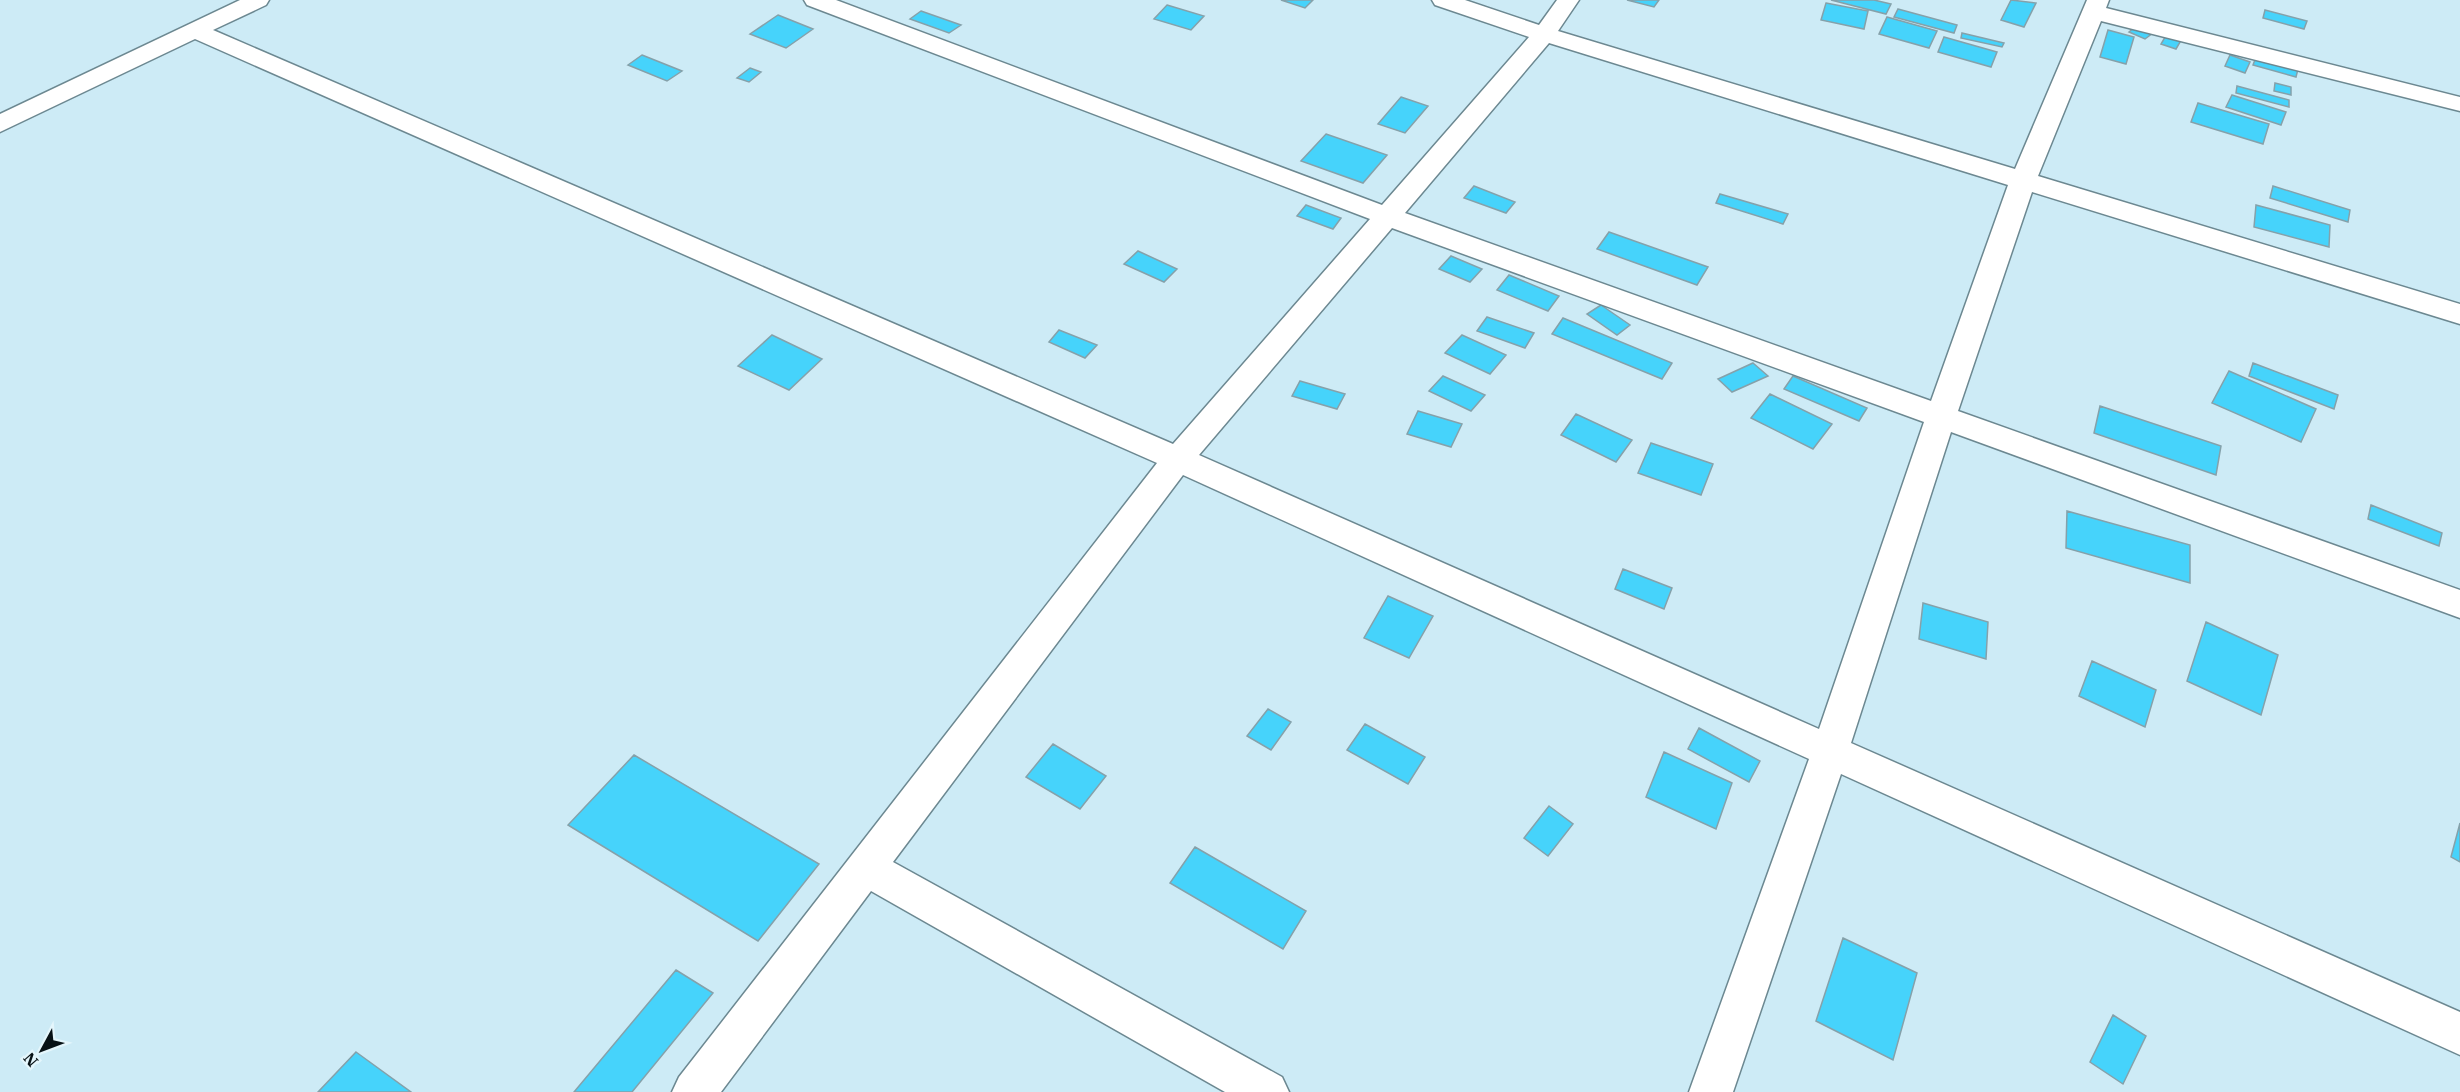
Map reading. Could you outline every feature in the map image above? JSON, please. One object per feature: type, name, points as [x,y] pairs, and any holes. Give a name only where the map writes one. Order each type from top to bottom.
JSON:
[{"type":"street","points":[[0,124],[258,0]]},
{"type":"street","points":[[815,0],[1387,216],[2460,604]]},
{"type":"street","points":[[1443,0],[1544,34],[2460,314]]},
{"type":"street","points":[[694,1092],[1178,459],[1544,34],[1568,0]]},
{"type":"street","points":[[1711,1092],[1830,751],[1941,416],[2023,180],[2096,6],[2460,104]]},
{"type":"street","points":[[195,31],[1178,459],[2460,1034]]},
{"type":"street","points":[[867,868],[1268,1092]]},
{"type":"building","points":[[1281,0],[1313,0],[1305,8]]},
{"type":"building","points":[[1627,0],[1659,0],[1654,7]]},
{"type":"building","points":[[1831,0],[1874,0],[1891,4],[1886,14]]},
{"type":"building","points":[[2011,0],[2036,3],[2024,27],[2001,20]]},
{"type":"building","points":[[1826,3],[1868,11],[1864,29],[1821,20]]},
{"type":"building","points":[[1167,5],[1204,16],[1191,30],[1154,19]]},
{"type":"building","points":[[1898,9],[1957,25],[1954,33],[1894,17]]},
{"type":"building","points":[[2265,10],[2307,21],[2304,29],[2263,18]]},
{"type":"building","points":[[921,11],[961,25],[949,33],[910,19]]},
{"type":"building","points":[[778,15],[813,29],[786,48],[750,34]]},
{"type":"building","points":[[1887,17],[1937,31],[1929,48],[1879,34]]},
{"type":"building","points":[[2136,26],[2153,33],[2145,39],[2129,32]]},
{"type":"building","points":[[2108,30],[2134,37],[2126,64],[2100,57]]},
{"type":"building","points":[[2168,32],[2183,37],[2176,49],[2161,44]]},
{"type":"building","points":[[1962,33],[2004,43],[2002,47],[1961,38]]},
{"type":"building","points":[[1944,37],[1997,52],[1991,67],[1938,52]]},
{"type":"building","points":[[642,55],[682,71],[667,81],[628,65]]},
{"type":"building","points":[[2230,55],[2250,62],[2245,73],[2225,66]]},
{"type":"building","points":[[2256,57],[2298,69],[2296,77],[2253,65]]},
{"type":"building","points":[[750,68],[761,72],[749,82],[737,78]]},
{"type":"building","points":[[2275,83],[2291,87],[2291,95],[2274,91]]},
{"type":"building","points":[[2237,86],[2289,100],[2289,107],[2236,93]]},
{"type":"building","points":[[2232,95],[2286,112],[2281,125],[2226,107]]},
{"type":"building","points":[[1401,97],[1428,106],[1405,133],[1378,124]]},
{"type":"building","points":[[2198,103],[2269,124],[2263,144],[2191,122]]},
{"type":"building","points":[[1326,134],[1387,155],[1363,183],[1301,161]]},
{"type":"building","points":[[1474,186],[1515,202],[1506,213],[1464,198]]},
{"type":"building","points":[[2273,186],[2350,210],[2348,222],[2270,198]]},
{"type":"building","points":[[1720,194],[1788,214],[1783,224],[1716,203]]},
{"type":"building","points":[[1306,205],[1341,218],[1333,229],[1297,216]]},
{"type":"building","points":[[2256,205],[2330,225],[2329,247],[2254,227]]},
{"type":"building","points":[[1609,232],[1708,267],[1697,285],[1597,249]]},
{"type":"building","points":[[1138,251],[1177,269],[1164,282],[1124,264]]},
{"type":"building","points":[[1451,256],[1482,269],[1470,282],[1439,269]]},
{"type":"building","points":[[1509,275],[1559,296],[1548,311],[1497,290]]},
{"type":"building","points":[[1601,305],[1630,325],[1617,335],[1587,314]]},
{"type":"building","points":[[1487,317],[1534,333],[1525,348],[1477,331]]},
{"type":"building","points":[[1563,318],[1672,363],[1662,379],[1552,334]]},
{"type":"building","points":[[1059,330],[1097,345],[1085,358],[1049,342]]},
{"type":"building","points":[[772,335],[822,359],[789,390],[738,366]]},
{"type":"building","points":[[1462,335],[1506,355],[1490,374],[1445,353]]},
{"type":"building","points":[[1753,363],[1768,376],[1732,392],[1718,379]]},
{"type":"building","points":[[2253,363],[2338,395],[2334,409],[2249,376]]},
{"type":"building","points":[[2229,371],[2316,409],[2301,442],[2212,403]]},
{"type":"building","points":[[1443,376],[1485,395],[1471,411],[1429,391]]},
{"type":"building","points":[[1793,376],[1867,408],[1859,421],[1784,389]]},
{"type":"building","points":[[1300,381],[1345,394],[1337,409],[1292,396]]},
{"type":"building","points":[[1770,394],[1832,424],[1813,449],[1751,418]]},
{"type":"building","points":[[2100,406],[2221,446],[2216,475],[2094,433]]},
{"type":"building","points":[[1418,411],[1462,424],[1451,447],[1407,434]]},
{"type":"building","points":[[1576,414],[1632,440],[1616,462],[1561,435]]},
{"type":"building","points":[[1651,443],[1713,464],[1701,495],[1638,473]]},
{"type":"building","points":[[2371,505],[2442,533],[2439,546],[2368,519]]},
{"type":"building","points":[[2067,511],[2190,545],[2190,583],[2066,548]]},
{"type":"building","points":[[1623,569],[1672,588],[1664,609],[1615,589]]},
{"type":"building","points":[[1388,596],[1433,616],[1409,658],[1364,638]]},
{"type":"building","points":[[1923,603],[1988,622],[1986,659],[1919,639]]},
{"type":"building","points":[[2206,622],[2278,655],[2261,715],[2187,681]]},
{"type":"building","points":[[2092,661],[2156,690],[2145,727],[2079,696]]},
{"type":"building","points":[[1268,709],[1291,722],[1271,750],[1247,736]]},
{"type":"building","points":[[1365,724],[1425,757],[1408,784],[1347,750]]},
{"type":"building","points":[[1699,728],[1760,761],[1749,782],[1688,749]]},
{"type":"building","points":[[1053,744],[1106,776],[1080,809],[1026,777]]},
{"type":"building","points":[[1664,752],[1732,783],[1716,829],[1646,797]]},
{"type":"building","points":[[634,755],[819,864],[758,941],[568,825]]},
{"type":"building","points":[[1549,806],[1573,824],[1548,856],[1524,838]]},
{"type":"building","points":[[2460,823],[2460,862],[2451,857]]},
{"type":"building","points":[[1195,847],[1306,911],[1283,949],[1170,883]]},
{"type":"building","points":[[1843,938],[1917,973],[1893,1060],[1816,1021]]},
{"type":"building","points":[[676,970],[713,993],[632,1092],[574,1092]]},
{"type":"building","points":[[2113,1015],[2146,1036],[2123,1084],[2090,1062]]},
{"type":"building","points":[[356,1052],[411,1092],[318,1092]]}]
